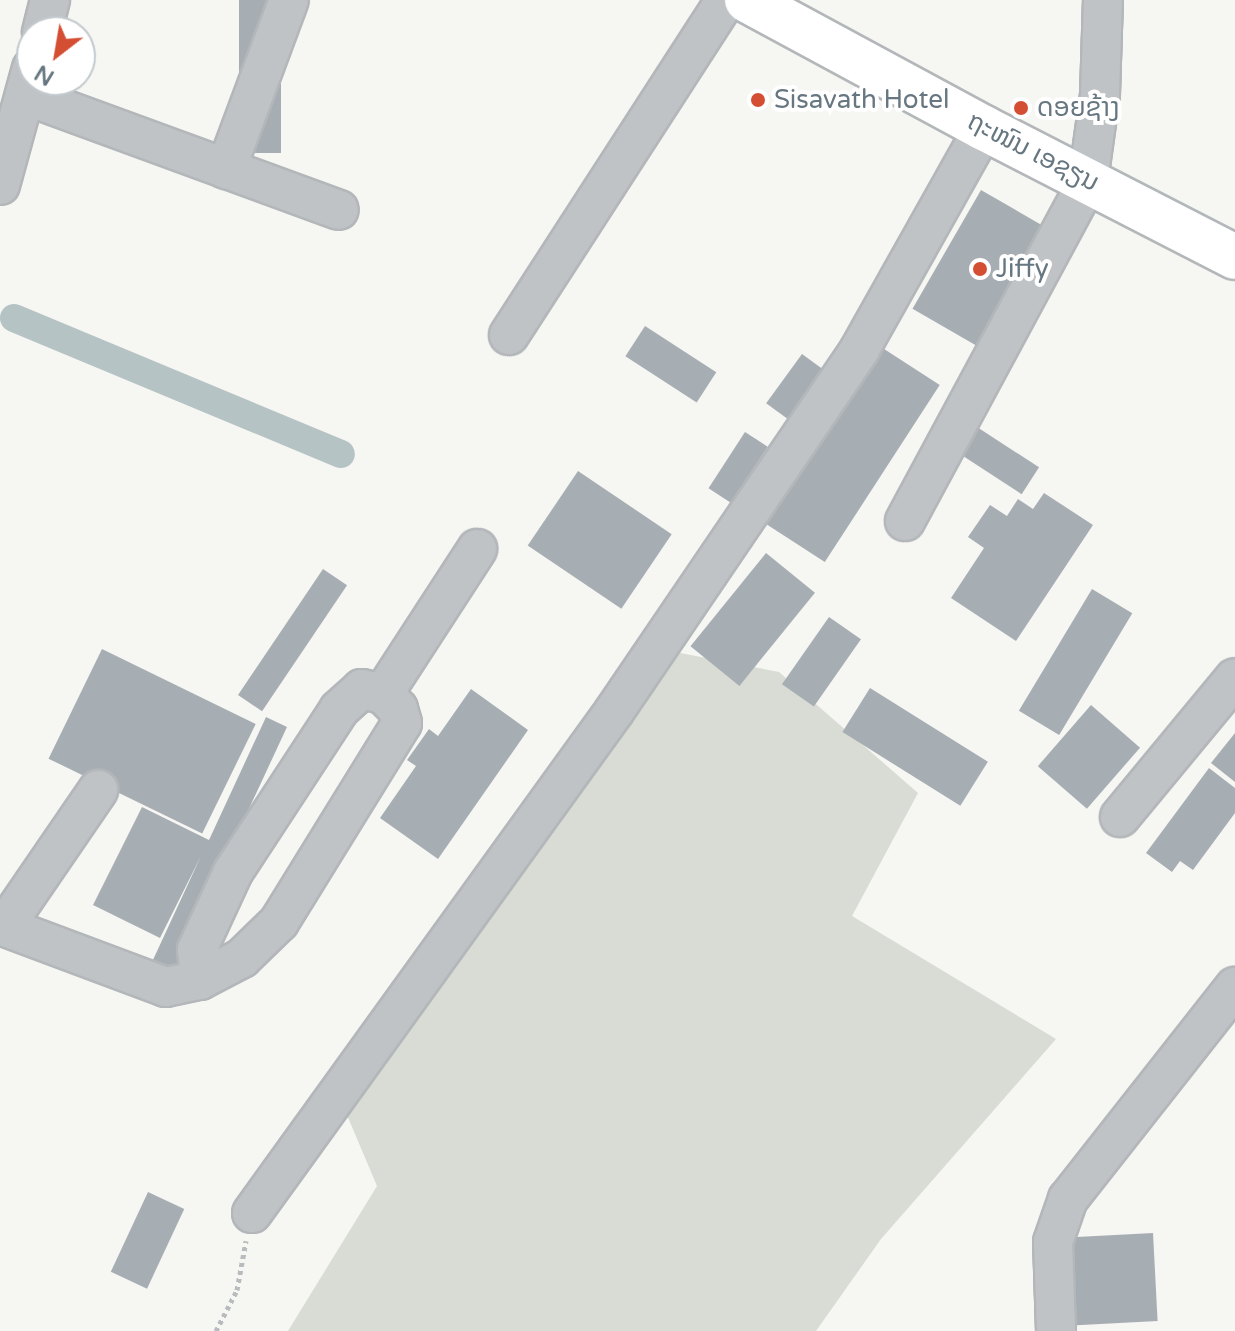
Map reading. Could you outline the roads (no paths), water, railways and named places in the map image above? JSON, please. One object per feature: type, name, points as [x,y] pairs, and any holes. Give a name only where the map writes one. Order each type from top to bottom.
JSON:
[{"type":"main road","name":"ຖະໜົນ ເອຊຽນ","points":[[744,0],[1235,257]]},
{"type":"street","points":[[226,169],[289,0]]},
{"type":"street","points":[[509,335],[744,0]]},
{"type":"street","points":[[905,521],[1088,181],[1100,94],[1103,0]]},
{"type":"street","points":[[0,185],[24,96]]},
{"type":"street","points":[[60,96],[226,169],[339,210]]},
{"type":"street","points":[[252,1213],[615,710],[851,362],[984,128]]},
{"type":"street","points":[[383,694],[477,549]]},
{"type":"street","points":[[1120,817],[1235,678]]},
{"type":"street","points":[[98,790],[3,926],[166,987],[200,980],[242,958],[279,922],[402,723],[398,709],[383,694],[362,689],[339,710],[233,872],[197,950],[200,980]]},
{"type":"street","points":[[1056,1331],[1053,1242],[1068,1199],[1235,987]]},
{"type":"waterway","points":[[14,318],[341,454]]},
{"type":"place","name":"Sisavath Hotel","points":[[758,100]]},
{"type":"place","name":"ດອຍຊ້າງ","points":[[1021,108]]},
{"type":"place","name":"Jiffy","points":[[980,269]]}]
